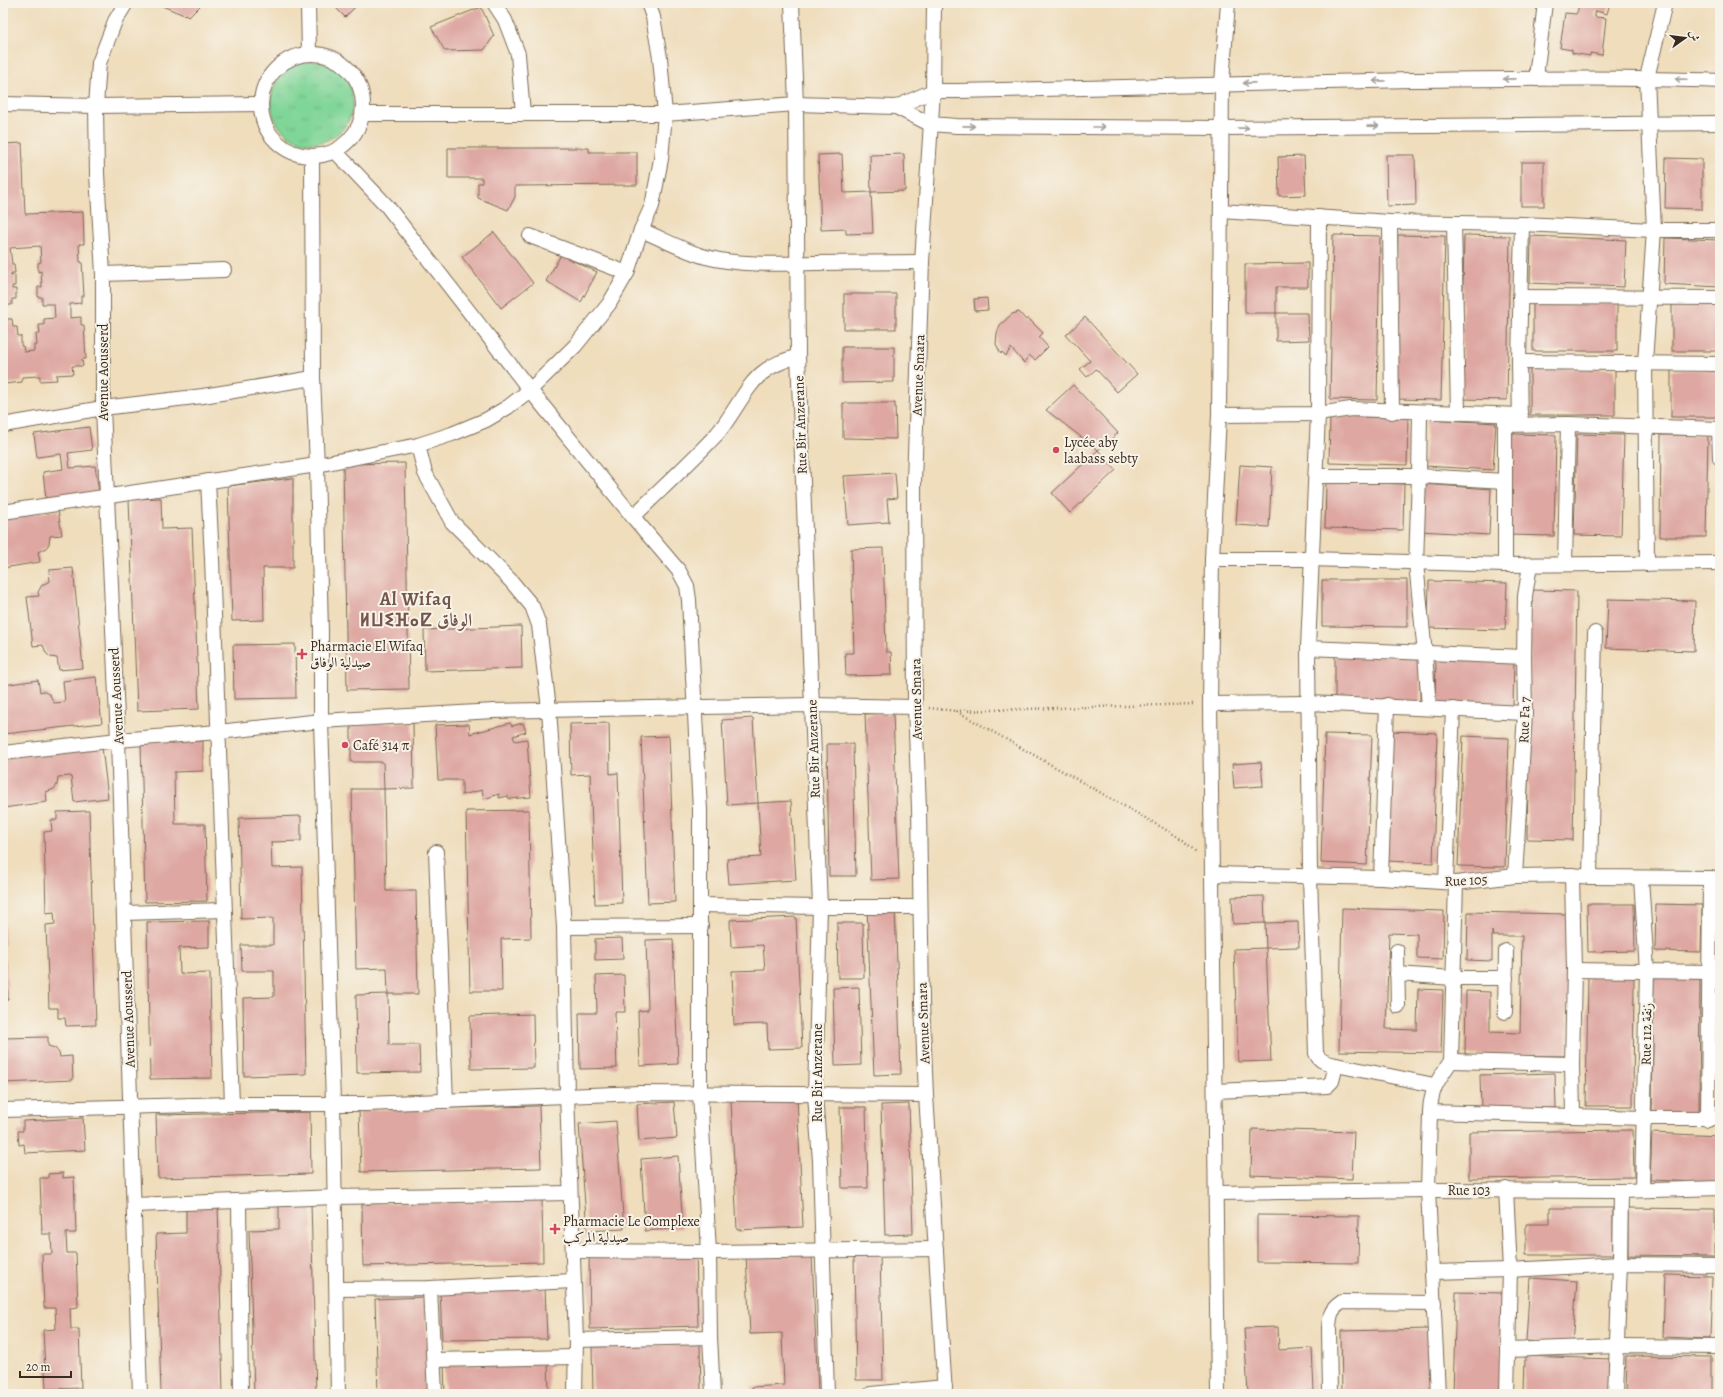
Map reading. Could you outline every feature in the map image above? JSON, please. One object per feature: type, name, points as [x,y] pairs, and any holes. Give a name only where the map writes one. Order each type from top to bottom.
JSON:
[{"type":"street","name":"Avenue Aousserd","points":[[126,3],[115,21],[100,63],[96,106],[97,174],[103,274],[103,408],[106,497],[118,740],[140,1394]]},
{"type":"street","points":[[308,3],[309,54]]},
{"type":"street","points":[[494,3],[505,20],[518,54],[523,114]]},
{"type":"street","points":[[3,512],[317,464],[418,445],[452,434],[486,420],[508,407],[530,390],[575,346],[609,304],[627,273],[653,198],[661,159],[665,114],[660,58],[653,17],[648,3]]},
{"type":"street","name":"Rue Bir Anzerane","points":[[792,3],[796,104],[798,356],[812,705],[815,827],[820,907],[815,1095],[820,1161],[828,1394]]},
{"type":"street","name":"Avenue Smara","points":[[934,3],[933,91],[922,262],[914,481],[915,707],[919,808],[919,906],[926,1095],[945,1391]]},
{"type":"street","points":[[1218,1394],[1217,1193],[1210,704],[1212,559],[1219,415],[1222,83],[1228,3]]},
{"type":"street","points":[[1537,78],[1545,3]]},
{"type":"street","points":[[1647,564],[1645,362],[1654,230],[1647,78],[1665,3]]},
{"type":"street","points":[[309,54],[327,56],[343,64],[356,78],[363,95],[363,114],[353,136],[335,152],[324,156],[312,157],[296,154],[282,147],[270,135],[263,120],[261,104],[263,89],[270,76],[281,64],[294,57],[309,54]]},
{"type":"street","points":[[896,107],[933,91],[1222,83],[1537,78],[1647,78],[1720,80]]},
{"type":"street","points":[[3,104],[96,106],[261,104]]},
{"type":"street","points":[[363,114],[665,114],[796,104],[896,107],[930,124],[958,126],[1222,128],[1720,122]]},
{"type":"street","points":[[335,152],[387,206],[530,390],[632,517],[679,571],[686,586],[690,600],[700,810],[700,1094],[709,1252],[710,1337],[713,1394]]},
{"type":"street","points":[[312,157],[313,378],[317,464],[321,632],[321,721],[333,1103],[338,1394]]},
{"type":"street","points":[[1221,210],[1390,222],[1522,224],[1654,230],[1720,230]]},
{"type":"street","points":[[1319,217],[1318,414],[1308,648],[1310,877],[1316,1053],[1322,1062],[1434,1085]]},
{"type":"street","points":[[1390,222],[1392,412]]},
{"type":"street","points":[[1454,223],[1458,413]]},
{"type":"street","points":[[1520,420],[1519,362],[1522,224]]},
{"type":"street","points":[[641,230],[706,256],[727,261],[798,264],[922,262]]},
{"type":"street","points":[[530,236],[627,273]]},
{"type":"street","points":[[103,274],[224,270]]},
{"type":"street","points":[[1520,297],[1720,298]]},
{"type":"street","points":[[632,517],[692,461],[719,432],[751,385],[763,371],[778,362],[798,356]]},
{"type":"street","points":[[1519,362],[1645,362],[1720,364]]},
{"type":"street","points":[[3,425],[103,408],[203,396],[313,378]]},
{"type":"street","points":[[1219,415],[1318,414],[1351,409],[1392,412],[1458,413],[1505,420],[1568,424],[1646,428],[1720,429],[1720,458]]},
{"type":"street","points":[[1420,413],[1416,563],[1425,654],[1428,708]]},
{"type":"street","points":[[1505,420],[1506,565]]},
{"type":"street","points":[[1566,564],[1568,424]]},
{"type":"street","points":[[418,445],[425,473],[452,522],[511,581],[532,606],[539,625],[549,709],[564,927],[567,1095],[576,1340],[575,1394]]},
{"type":"street","points":[[1316,476],[1419,476],[1505,481]]},
{"type":"street","points":[[208,481],[232,1104]]},
{"type":"street","points":[[1212,559],[1311,559],[1506,565],[1720,563]]},
{"type":"street","name":"Rue Fa 7","points":[[1514,876],[1525,713],[1524,657],[1526,596],[1530,565]]},
{"type":"street","points":[[1590,877],[1595,634]]},
{"type":"street","points":[[1308,648],[1524,657]]},
{"type":"street","points":[[1210,704],[1308,703],[1525,713]]},
{"type":"street","points":[[3,753],[118,740],[218,732],[321,721],[494,711],[812,705],[915,707]]},
{"type":"street","points":[[1381,878],[1387,706]]},
{"type":"street","points":[[1438,1394],[1428,1190],[1431,1099],[1434,1085],[1451,1061],[1453,978],[1451,882],[1453,709]]},
{"type":"street","points":[[436,852],[446,1101]]},
{"type":"street","name":"Rue 105","points":[[1213,874],[1381,878],[1451,882],[1514,876],[1572,875],[1590,877],[1715,879]]},
{"type":"street","points":[[1572,875],[1574,970],[1572,1064],[1573,1116]]},
{"type":"street","name":"Rue 112 زنقة","points":[[1641,878],[1647,971],[1645,1118],[1642,1190]]},
{"type":"street","points":[[1430,1112],[1714,1119],[1714,1063],[1710,972],[1715,879]]},
{"type":"street","points":[[700,905],[820,907],[919,906]]},
{"type":"street","points":[[124,913],[224,910]]},
{"type":"street","points":[[564,927],[701,926]]},
{"type":"street","points":[[1397,951],[1398,1006]]},
{"type":"street","points":[[1505,1012],[1506,951]]},
{"type":"street","points":[[1574,970],[1710,972]]},
{"type":"street","points":[[1397,974],[1453,978],[1506,978]]},
{"type":"street","points":[[1451,1061],[1572,1064]]},
{"type":"street","points":[[1215,1091],[1327,1086],[1332,1081],[1336,1065]]},
{"type":"street","points":[[3,1110],[232,1104],[446,1101],[640,1093],[926,1095]]},
{"type":"street","name":"Rue 103","points":[[1217,1193],[1506,1189],[1621,1191],[1720,1188]]},
{"type":"street","points":[[1506,1189],[1510,1270],[1507,1394]]},
{"type":"street","points":[[1615,1394],[1621,1191]]},
{"type":"street","points":[[134,1205],[335,1197],[570,1193]]},
{"type":"street","points":[[239,1202],[241,1394]]},
{"type":"street","points":[[573,1251],[709,1252],[936,1249]]},
{"type":"street","points":[[1432,1272],[1510,1270],[1620,1264],[1720,1265]]},
{"type":"street","points":[[337,1289],[430,1288],[573,1282]]},
{"type":"street","points":[[430,1288],[435,1394]]},
{"type":"street","points":[[1330,1394],[1329,1328],[1333,1308],[1342,1302],[1434,1303]]},
{"type":"street","points":[[576,1340],[710,1337]]},
{"type":"street","points":[[1508,1350],[1617,1346],[1720,1347]]},
{"type":"street","points":[[434,1360],[575,1357]]},
{"type":"street","points":[[871,1394],[945,1391]]},
{"type":"path","points":[[915,707],[956,711],[1210,704]]},
{"type":"path","points":[[956,711],[1183,840],[1199,855],[1213,874]]},
{"type":"green space","points":[[312,61],[328,64],[341,73],[350,86],[353,102],[350,118],[341,131],[328,140],[312,143],[296,140],[283,131],[274,118],[271,102],[274,86],[283,73],[296,64]]},
{"type":"building","points":[[155,3],[203,3],[189,17]]},
{"type":"building","points":[[331,3],[359,3],[345,17]]},
{"type":"building","points":[[1566,3],[1610,3],[1607,14],[1596,11],[1595,14],[1595,17],[1606,18],[1602,55],[1590,53],[1590,56],[1572,53],[1572,50],[1560,48],[1565,13],[1576,14],[1578,10],[1578,6]]},
{"type":"building","points":[[481,7],[494,36],[484,50],[445,51],[431,27]]},
{"type":"building","points":[[22,143],[25,214],[83,212],[84,244],[79,244],[80,262],[82,262],[84,296],[81,296],[81,303],[70,304],[70,318],[81,317],[81,325],[84,325],[86,359],[82,359],[83,366],[72,366],[73,374],[56,375],[57,380],[40,381],[40,376],[22,377],[22,382],[5,384],[3,379],[3,319],[12,319],[13,327],[17,327],[18,336],[21,336],[21,346],[23,346],[24,352],[34,351],[34,345],[37,345],[36,334],[40,334],[39,325],[44,325],[44,319],[55,318],[54,304],[42,304],[42,297],[38,297],[38,287],[42,287],[41,271],[38,272],[38,263],[41,262],[40,246],[10,248],[15,273],[11,273],[11,276],[15,275],[15,286],[12,286],[12,289],[16,289],[16,299],[12,299],[12,305],[3,305],[3,144]]},
{"type":"building","points":[[448,148],[589,148],[589,152],[637,152],[637,185],[515,186],[515,197],[508,210],[478,198],[478,183],[482,183],[482,178],[448,178]]},
{"type":"building","points":[[842,154],[844,193],[871,192],[873,233],[846,234],[846,229],[821,230],[818,155]]},
{"type":"building","points":[[904,154],[905,191],[871,192],[870,155]]},
{"type":"building","points":[[1386,155],[1415,155],[1416,205],[1387,206]]},
{"type":"building","points":[[1304,156],[1306,195],[1279,196],[1278,157]]},
{"type":"building","points":[[1666,158],[1702,159],[1702,209],[1665,208]]},
{"type":"building","points":[[1521,162],[1544,162],[1544,206],[1521,206]]},
{"type":"building","points":[[494,232],[533,283],[501,308],[462,257]]},
{"type":"building","points":[[1333,235],[1380,236],[1377,400],[1330,399]]},
{"type":"building","points":[[1398,235],[1445,236],[1441,400],[1395,399]]},
{"type":"building","points":[[1464,235],[1510,236],[1507,400],[1461,399]]},
{"type":"building","points":[[1531,236],[1626,240],[1624,287],[1530,283]]},
{"type":"building","points":[[1665,238],[1720,240],[1720,287],[1664,284]]},
{"type":"building","points":[[561,255],[597,272],[581,302],[546,281]]},
{"type":"building","points":[[1308,263],[1308,287],[1276,287],[1276,313],[1245,313],[1245,264]]},
{"type":"building","points":[[844,294],[896,294],[896,329],[844,329]]},
{"type":"building","points":[[987,298],[988,310],[975,311],[974,299]]},
{"type":"building","points":[[1533,304],[1617,304],[1617,351],[1533,351]]},
{"type":"building","points":[[1672,304],[1720,304],[1720,351],[1672,351]]},
{"type":"building","points":[[1019,312],[1026,320],[1028,318],[1043,333],[1039,337],[1048,347],[1035,360],[1029,355],[1024,363],[1011,348],[1006,356],[1002,352],[1001,354],[996,344],[997,333],[1000,325],[1012,314]]},
{"type":"building","points":[[1276,313],[1308,313],[1309,340],[1276,341]]},
{"type":"building","points":[[1085,317],[1137,374],[1117,392],[1096,369],[1087,377],[1080,369],[1090,361],[1066,335]]},
{"type":"building","points":[[842,347],[894,347],[894,382],[842,383]]},
{"type":"building","points":[[1530,368],[1615,369],[1615,415],[1530,415]]},
{"type":"building","points":[[1671,370],[1720,370],[1720,417],[1671,417]]},
{"type":"building","points":[[1073,385],[1118,433],[1098,450],[1046,410]]},
{"type":"building","points":[[843,403],[895,403],[896,439],[843,438]]},
{"type":"building","points":[[1330,416],[1408,418],[1407,465],[1329,463]]},
{"type":"building","points":[[1427,419],[1496,423],[1493,470],[1424,466]]},
{"type":"building","points":[[89,427],[92,450],[68,453],[70,468],[95,466],[99,492],[46,499],[43,472],[63,469],[61,454],[37,457],[34,434]]},
{"type":"building","points":[[1510,434],[1556,435],[1554,536],[1507,535]]},
{"type":"building","points":[[1577,434],[1624,435],[1621,536],[1574,535]]},
{"type":"building","points":[[1661,435],[1708,435],[1706,537],[1660,537]]},
{"type":"building","points":[[1098,450],[1116,470],[1070,513],[1052,493]]},
{"type":"building","points":[[405,463],[409,689],[347,690],[343,464]]},
{"type":"building","points":[[1240,465],[1272,467],[1269,527],[1236,525]]},
{"type":"building","points":[[895,473],[897,498],[887,499],[889,522],[848,525],[844,476]]},
{"type":"building","points":[[293,478],[293,568],[263,568],[264,620],[232,621],[228,486]]},
{"type":"building","points":[[1326,482],[1404,484],[1403,530],[1325,528]]},
{"type":"building","points":[[1422,484],[1491,489],[1489,535],[1420,531]]},
{"type":"building","points":[[161,498],[162,529],[192,528],[199,709],[137,711],[129,499]]},
{"type":"building","points":[[58,510],[62,535],[50,536],[49,544],[46,548],[38,552],[40,562],[3,568],[3,519]]},
{"type":"building","points":[[883,548],[886,652],[891,652],[892,675],[846,676],[845,653],[854,653],[851,549]]},
{"type":"building","points":[[73,568],[83,668],[59,670],[57,658],[50,657],[46,653],[43,645],[33,646],[27,597],[39,596],[38,592],[42,585],[50,581],[49,570]]},
{"type":"building","points":[[1322,580],[1407,580],[1407,627],[1322,626]]},
{"type":"building","points":[[1429,581],[1507,583],[1505,630],[1428,628]]},
{"type":"building","points":[[1531,590],[1577,591],[1573,840],[1527,839]]},
{"type":"building","points":[[1608,599],[1695,601],[1694,651],[1606,648]]},
{"type":"building","points":[[521,626],[522,668],[425,671],[424,630]]},
{"type":"building","points":[[295,644],[296,698],[234,699],[233,645]]},
{"type":"building","points":[[1335,655],[1420,656],[1420,703],[1335,702]]},
{"type":"building","points":[[1436,657],[1514,659],[1513,706],[1435,704]]},
{"type":"building","points":[[96,677],[102,723],[3,734],[3,685],[38,680],[40,692],[43,691],[50,695],[54,703],[65,702],[63,681]]},
{"type":"building","points":[[893,713],[899,879],[871,880],[865,714]]},
{"type":"building","points":[[753,718],[758,803],[727,805],[722,720]]},
{"type":"building","points":[[413,723],[414,788],[384,789],[383,762],[351,762],[351,724]]},
{"type":"building","points":[[510,723],[512,726],[523,723],[526,732],[513,736],[515,741],[527,739],[531,797],[509,799],[508,796],[499,798],[499,794],[484,799],[482,790],[462,795],[462,780],[438,780],[435,725],[469,724],[470,734]]},
{"type":"building","points":[[609,723],[610,774],[618,773],[622,903],[595,904],[590,774],[571,775],[570,724]]},
{"type":"building","points":[[1391,731],[1437,733],[1433,863],[1386,861]]},
{"type":"building","points":[[1325,734],[1372,735],[1367,865],[1321,863]]},
{"type":"building","points":[[669,736],[675,902],[648,903],[641,737]]},
{"type":"building","points":[[1463,736],[1509,738],[1505,867],[1458,866]]},
{"type":"building","points":[[203,741],[203,771],[174,772],[175,824],[205,824],[207,901],[145,902],[141,742]]},
{"type":"building","points":[[827,744],[853,744],[856,876],[829,876]]},
{"type":"building","points":[[102,747],[108,798],[74,802],[71,776],[58,777],[57,785],[54,789],[46,792],[47,802],[3,808],[3,758]]},
{"type":"building","points":[[1261,762],[1263,786],[1234,788],[1232,764]]},
{"type":"building","points":[[352,789],[384,789],[386,891],[416,891],[418,994],[388,994],[387,968],[356,969]]},
{"type":"building","points":[[791,801],[796,880],[729,884],[727,859],[761,857],[758,803]]},
{"type":"building","points":[[529,810],[531,938],[501,939],[502,991],[470,991],[466,811]]},
{"type":"building","points":[[89,811],[96,1025],[66,1026],[65,1018],[58,1018],[58,1008],[49,1008],[46,925],[55,924],[54,912],[46,913],[44,832],[52,831],[51,820],[57,820],[57,812]]},
{"type":"building","points":[[301,816],[301,841],[271,842],[272,868],[302,867],[306,1074],[244,1076],[243,998],[274,997],[274,971],[242,971],[241,945],[273,945],[273,918],[241,919],[239,818]]},
{"type":"building","points":[[1264,896],[1265,923],[1233,924],[1232,897]]},
{"type":"building","points":[[1587,904],[1634,904],[1635,951],[1588,952]]},
{"type":"building","points":[[1656,904],[1702,905],[1701,952],[1655,951]]},
{"type":"building","points":[[895,907],[901,1074],[874,1075],[867,908]]},
{"type":"building","points":[[1342,908],[1444,911],[1443,959],[1417,958],[1417,934],[1389,933],[1386,1029],[1417,1030],[1418,989],[1443,990],[1441,1053],[1339,1051]]},
{"type":"building","points":[[1468,912],[1569,914],[1567,1056],[1465,1055],[1466,991],[1490,992],[1490,1032],[1520,1033],[1522,936],[1493,936],[1492,931],[1492,961],[1467,960]]},
{"type":"building","points":[[796,917],[802,1048],[768,1049],[767,1024],[734,1025],[732,971],[765,970],[763,945],[731,947],[730,920]]},
{"type":"building","points":[[209,921],[209,947],[179,948],[180,974],[210,973],[212,1078],[150,1079],[147,922]]},
{"type":"building","points":[[4,922],[5,945],[3,945]]},
{"type":"building","points":[[1298,922],[1299,947],[1266,948],[1265,923]]},
{"type":"building","points":[[837,923],[863,923],[864,978],[838,978]]},
{"type":"building","points":[[622,938],[623,959],[595,960],[595,939]]},
{"type":"building","points":[[673,939],[678,1064],[640,1066],[638,1011],[648,1010],[646,940]]},
{"type":"building","points":[[1266,948],[1271,1061],[1238,1062],[1234,949]]},
{"type":"building","points":[[3,960],[6,960],[8,1000],[4,1001],[5,1009],[3,1009]]},
{"type":"building","points":[[1654,973],[1700,974],[1699,1115],[1652,1114]]},
{"type":"building","points":[[624,975],[625,1012],[615,1012],[617,1068],[580,1069],[579,1013],[597,1013],[596,976]]},
{"type":"building","points":[[1588,976],[1634,976],[1633,1106],[1586,1106]]},
{"type":"building","points":[[859,987],[861,1065],[835,1066],[833,988]]},
{"type":"building","points":[[388,994],[389,1045],[419,1045],[420,1072],[357,1073],[356,995]]},
{"type":"building","points":[[533,1014],[534,1068],[471,1069],[470,1016]]},
{"type":"building","points":[[48,1037],[48,1046],[55,1048],[60,1057],[72,1056],[73,1080],[3,1083],[3,1038]]},
{"type":"building","points":[[1555,1073],[1556,1108],[1481,1109],[1480,1075]]},
{"type":"building","points":[[797,1097],[803,1227],[737,1230],[731,1100]]},
{"type":"building","points":[[674,1102],[677,1138],[639,1141],[637,1104]]},
{"type":"building","points":[[909,1104],[913,1234],[885,1235],[881,1105]]},
{"type":"building","points":[[539,1106],[541,1168],[361,1172],[359,1110]]},
{"type":"building","points":[[840,1107],[866,1107],[868,1188],[842,1188]]},
{"type":"building","points":[[310,1112],[311,1174],[158,1178],[156,1115]]},
{"type":"building","points":[[83,1118],[85,1150],[25,1153],[24,1144],[19,1145],[18,1131],[23,1131],[23,1121]]},
{"type":"building","points":[[616,1121],[624,1229],[587,1231],[579,1124]]},
{"type":"building","points":[[1252,1129],[1354,1132],[1352,1179],[1251,1175]]},
{"type":"building","points":[[1633,1130],[1634,1177],[1469,1179],[1469,1132]]},
{"type":"building","points":[[1652,1133],[1720,1136],[1720,1183],[1650,1180]]},
{"type":"building","points":[[678,1156],[683,1228],[645,1231],[641,1159]]},
{"type":"building","points":[[63,1173],[63,1178],[74,1177],[76,1233],[66,1233],[67,1253],[76,1253],[78,1307],[70,1308],[71,1329],[79,1329],[81,1388],[46,1389],[43,1330],[56,1329],[55,1308],[44,1308],[42,1254],[52,1254],[51,1234],[42,1234],[40,1178],[48,1178],[48,1174]]},
{"type":"building","points":[[542,1200],[543,1262],[363,1266],[362,1204]]},
{"type":"building","points":[[311,1202],[316,1394],[254,1394],[249,1230],[279,1229],[279,1203]]},
{"type":"building","points":[[218,1205],[223,1394],[161,1394],[156,1234],[186,1233],[186,1206]]},
{"type":"building","points":[[1550,1208],[1613,1208],[1613,1255],[1526,1255],[1526,1224],[1550,1224]]},
{"type":"building","points":[[1628,1208],[1715,1209],[1715,1256],[1628,1255]]},
{"type":"building","points":[[1257,1215],[1359,1216],[1358,1263],[1257,1262]]},
{"type":"building","points":[[696,1252],[698,1326],[590,1329],[589,1255]]},
{"type":"building","points":[[812,1254],[818,1394],[752,1394],[752,1387],[784,1385],[782,1333],[750,1334],[746,1256]]},
{"type":"building","points":[[854,1254],[880,1254],[883,1380],[856,1380]]},
{"type":"building","points":[[1665,1275],[1712,1276],[1710,1339],[1663,1337]]},
{"type":"building","points":[[1530,1278],[1577,1281],[1572,1344],[1526,1341]]},
{"type":"building","points":[[545,1287],[547,1339],[442,1340],[440,1289]]},
{"type":"building","points":[[1456,1292],[1503,1293],[1500,1394],[1453,1394]]},
{"type":"building","points":[[425,1297],[429,1394],[378,1394],[375,1299]]},
{"type":"building","points":[[1278,1327],[1279,1350],[1312,1348],[1314,1391],[1248,1394],[1244,1328]]},
{"type":"building","points":[[1430,1329],[1431,1391],[1342,1393],[1341,1331]]},
{"type":"building","points":[[700,1344],[701,1394],[593,1394],[592,1347]]},
{"type":"building","points":[[1525,1356],[1612,1359],[1611,1394],[1524,1394]]},
{"type":"building","points":[[1626,1356],[1712,1357],[1712,1394],[1625,1394]]},
{"type":"building","points":[[548,1363],[549,1394],[445,1394],[444,1365]]},
{"type":"place","name":"Lycée aby laabass sebty","points":[[1056,450]]},
{"type":"place","name":"Pharmacie El Wifaq صيدلية الوفاق","points":[[302,654]]},
{"type":"place","name":"Café 314 π","points":[[345,745]]},
{"type":"place","name":"Pharmacie Le Complexe صيدلية المركب","points":[[555,1229]]},
{"type":"district","name":"Al Wifaq ⵍⵡⵉⴼⴰⵇ الوفاق","points":[[416,609]]}]
